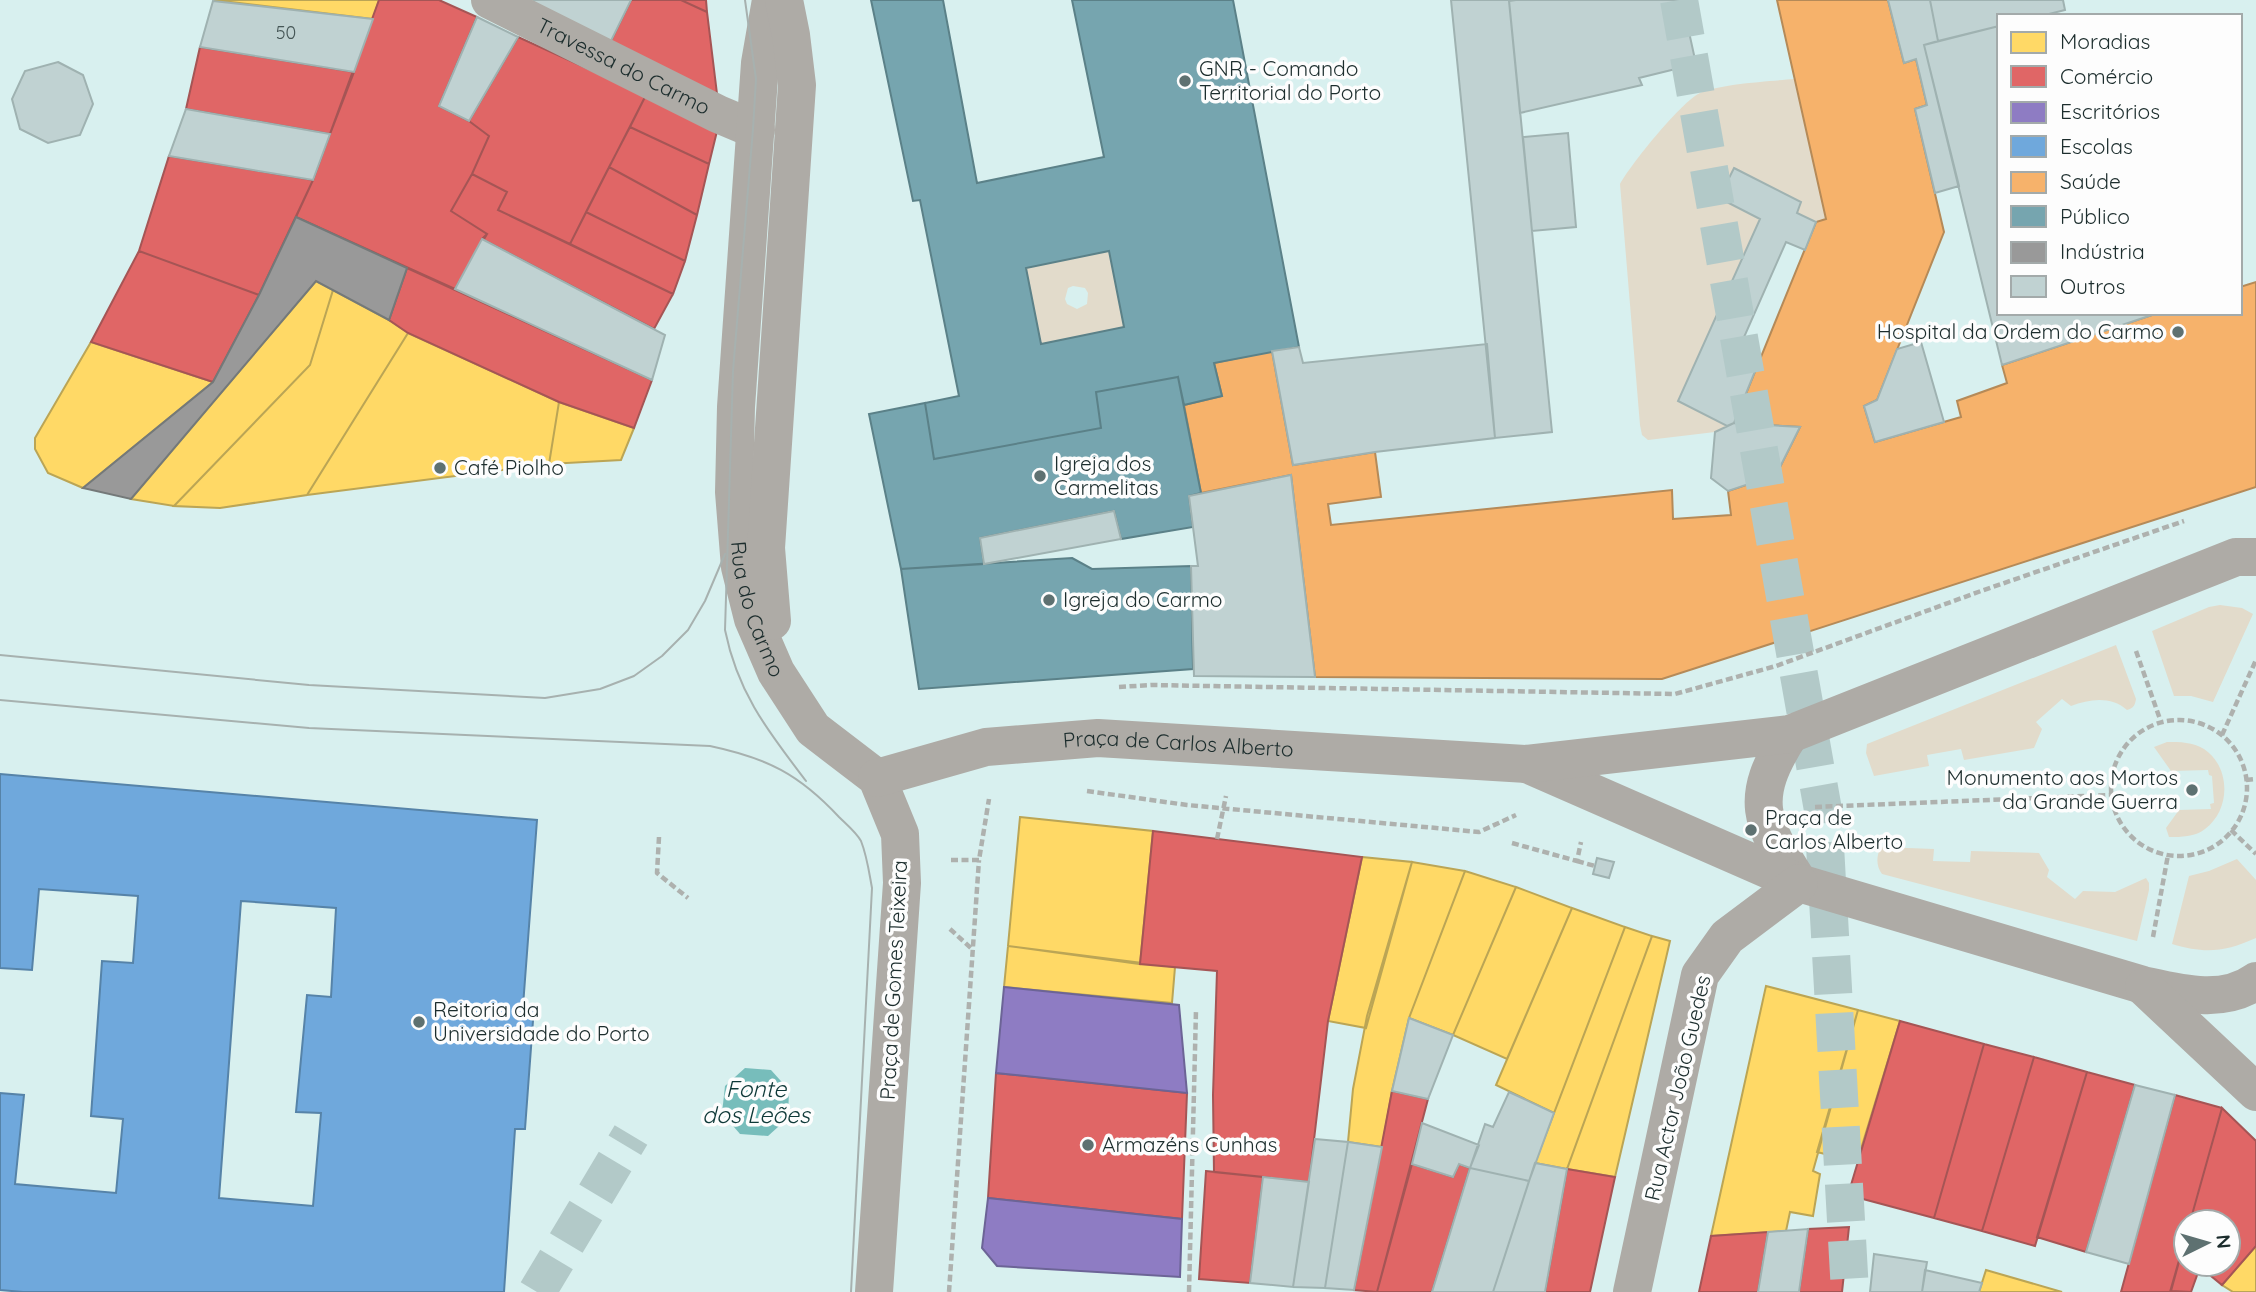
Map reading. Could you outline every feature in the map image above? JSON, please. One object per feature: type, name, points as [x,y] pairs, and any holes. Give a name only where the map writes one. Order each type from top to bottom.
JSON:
[{"type":"street","name":"Travessa do Carmo","points":[[490,0],[718,114],[756,130]]},
{"type":"street","name":"Rua do Carmo","points":[[771,0],[760,63],[736,407],[734,492],[740,567],[753,619],[776,672]]},
{"type":"street","name":"Rua do Carmo","points":[[776,672],[766,548],[797,85],[784,0]]},
{"type":"street","name":"Praça de Carlos Alberto","points":[[877,778],[986,747],[1098,738],[1527,764],[1790,734],[2236,558],[2256,558]]},
{"type":"street","points":[[776,672],[813,729],[877,778]]},
{"type":"street","points":[[1790,734],[1775,757],[1767,776],[1764,789],[1765,823],[1774,844],[1799,883]]},
{"type":"street","name":"Praça de Carlos Alberto","points":[[1527,764],[1799,883],[2143,985],[2194,997],[2246,989],[2256,981]]},
{"type":"street","name":"Praça de Gomes Teixeira","points":[[874,1292],[902,883],[900,834],[877,778]]},
{"type":"street","name":"Rua Actor João Guedes","points":[[1632,1292],[1700,975],[1727,937],[1799,883]]},
{"type":"street","points":[[2143,985],[2256,1092]]},
{"type":"street","points":[[874,1292],[882,1292]]},
{"type":"path","points":[[1112,687],[1151,684],[1675,694],[1776,666],[1981,590],[2191,518]]},
{"type":"path","points":[[2132,639],[2161,723]]},
{"type":"path","points":[[2222,735],[2256,660]]},
{"type":"path","points":[[2178,720],[2202,723],[2222,735],[2237,753],[2246,780],[2246,797],[2240,818],[2228,835],[2210,848],[2190,856],[2168,855],[2148,849],[2131,836],[2118,819],[2111,795],[2111,775],[2120,752],[2135,735],[2155,723],[2161,723],[2178,720]]},
{"type":"path","points":[[2246,780],[2256,779]]},
{"type":"path","points":[[1081,791],[1223,808],[1479,832],[1521,813]]},
{"type":"path","points":[[949,1292],[979,860],[990,793]]},
{"type":"path","points":[[1217,839],[1226,794]]},
{"type":"path","points":[[1803,807],[2111,795]]},
{"type":"path","points":[[2231,830],[2256,854]]},
{"type":"path","points":[[1577,861],[1584,833]]},
{"type":"path","points":[[659,838],[657,873],[688,898]]},
{"type":"path","points":[[1512,843],[1595,866]]},
{"type":"path","points":[[2151,948],[2168,855]]},
{"type":"path","points":[[943,860],[979,860]]},
{"type":"path","points":[[950,928],[972,949]]},
{"type":"path","points":[[1189,1292],[1196,1010]]},
{"type":"shaded area","points":[[1794,79],[1826,219],[1816,222],[1797,213],[1801,202],[1734,168],[1760,219],[1678,401],[1727,426],[1715,432],[1648,440],[1642,435],[1640,425],[1620,184],[1656,136],[1689,100],[1698,94],[1730,85]]},
{"type":"shaded area","points":[[1109,251],[1124,327],[1041,344],[1026,268]],"holes":[[[1068,288],[1085,288],[1088,293],[1087,304],[1077,309],[1067,304],[1065,299]]]},
{"type":"shaded area","points":[[2220,605],[2242,608],[2253,614],[2213,702],[2191,696],[2174,696],[2152,631]]},
{"type":"shaded area","points":[[2116,645],[2136,699],[2131,708],[2127,710],[2114,702],[2100,700],[2071,706],[2062,699],[2036,722],[2042,729],[2034,748],[1964,760],[1961,749],[1927,755],[1929,766],[1874,776],[1866,753],[1867,744]]},
{"type":"shaded area","points":[[2167,742],[2182,742],[2204,749],[2213,757],[2223,777],[2223,800],[2214,821],[2201,832],[2183,837],[2169,837],[2166,828],[2179,810],[2211,809],[2210,804],[2214,803],[2212,776],[2208,770],[2171,771],[2154,747]]},
{"type":"shaded area","points":[[1881,847],[1934,849],[1933,861],[1970,862],[1971,851],[2039,853],[2049,870],[2047,877],[2075,899],[2083,891],[2115,892],[2146,878],[2149,890],[2137,941],[1882,874],[1877,861]]},
{"type":"shaded area","points":[[2237,859],[2256,880],[2256,938],[2215,950],[2172,944],[2189,876]]},
{"type":"water","name":"Fonte dos Leões","points":[[745,1068],[771,1070],[789,1090],[788,1118],[768,1136],[740,1134],[722,1113],[725,1086]]},
{"type":"building: Moradias","points":[[214,0],[379,0],[373,19]]},
{"type":"building: Moradias","points":[[316,281],[333,290],[310,365],[174,506],[131,499]]},
{"type":"building: Moradias","points":[[333,290],[408,333],[307,495],[220,508],[174,506],[310,365]]},
{"type":"building: Moradias","points":[[408,333],[559,402],[549,464],[307,495]]},
{"type":"building: Moradias","points":[[91,342],[213,382],[83,488],[48,473],[35,449],[35,438]]},
{"type":"building: Moradias","points":[[559,402],[634,428],[621,460],[549,464]]},
{"type":"building: Moradias","points":[[1020,817],[1153,831],[1140,964],[1008,946]]},
{"type":"building: Moradias","points":[[1362,857],[1412,862],[1366,1028],[1328,1021]]},
{"type":"building: Moradias","points":[[1412,862],[1465,871],[1409,1018],[1382,1147],[1348,1142],[1353,1089],[1367,1016]]},
{"type":"building: Moradias","points":[[1465,871],[1516,887],[1453,1035],[1409,1018]]},
{"type":"building: Moradias","points":[[1516,887],[1572,908],[1507,1059],[1453,1035]]},
{"type":"building: Moradias","points":[[1572,908],[1625,927],[1554,1113],[1496,1085]]},
{"type":"building: Moradias","points":[[1625,927],[1652,936],[1567,1169],[1535,1163]]},
{"type":"building: Moradias","points":[[1652,936],[1670,941],[1615,1177],[1567,1169]]},
{"type":"building: Moradias","points":[[1008,946],[1175,967],[1172,1003],[1004,987]]},
{"type":"building: Moradias","points":[[1766,986],[1858,1010],[1813,1171],[1820,1174],[1813,1216],[1790,1212],[1786,1231],[1711,1236]]},
{"type":"building: Moradias","points":[[1858,1010],[1900,1021],[1857,1162],[1817,1152]]},
{"type":"building: Moradias","points":[[2256,1246],[2256,1292],[2233,1292],[2222,1285],[2228,1278],[2242,1278],[2242,1262]]},
{"type":"building: Moradias","points":[[1986,1270],[2062,1292],[1979,1292]]},
{"type":"building: Comércio","points":[[379,0],[439,0],[477,17],[439,106],[469,121],[489,136],[451,211],[487,234],[455,289],[296,217],[313,180]]},
{"type":"building: Comércio","points":[[631,0],[681,0],[707,12],[718,102],[607,49]]},
{"type":"building: Comércio","points":[[681,0],[706,0],[707,12]]},
{"type":"building: Comércio","points":[[518,37],[646,95],[570,244],[498,210],[507,192],[472,174],[489,136],[469,121]]},
{"type":"building: Comércio","points":[[200,47],[354,72],[330,134],[186,109]]},
{"type":"building: Comércio","points":[[646,95],[718,127],[709,164],[630,127]]},
{"type":"building: Comércio","points":[[630,127],[709,164],[697,215],[609,167]]},
{"type":"building: Comércio","points":[[169,156],[313,180],[259,295],[139,251]]},
{"type":"building: Comércio","points":[[609,167],[697,215],[685,261],[586,212]]},
{"type":"building: Comércio","points":[[472,174],[507,192],[498,210],[673,294],[654,329],[482,239],[487,234],[451,211]]},
{"type":"building: Comércio","points":[[586,212],[685,261],[673,294],[570,244]]},
{"type":"building: Comércio","points":[[139,251],[259,295],[213,382],[91,342]]},
{"type":"building: Comércio","points":[[407,268],[652,380],[634,428],[559,402],[408,333],[389,320]]},
{"type":"building: Comércio","points":[[1153,831],[1362,857],[1328,1021],[1309,1182],[1214,1172],[1213,1095],[1217,971],[1140,964]]},
{"type":"building: Comércio","points":[[1900,1021],[1984,1044],[1934,1218],[1848,1195]]},
{"type":"building: Comércio","points":[[1984,1044],[2034,1057],[1982,1231],[1934,1218]]},
{"type":"building: Comércio","points":[[2034,1057],[2087,1072],[2035,1246],[1982,1231]]},
{"type":"building: Comércio","points":[[2087,1072],[2135,1085],[2086,1252],[2037,1237]]},
{"type":"building: Comércio","name":"Armazéns Cunhas","points":[[996,1073],[1187,1093],[1182,1219],[988,1198]]},
{"type":"building: Comércio","points":[[1392,1091],[1428,1099],[1377,1292],[1354,1290]]},
{"type":"building: Comércio","points":[[2175,1095],[2222,1108],[2194,1208],[2172,1208],[2174,1278],[2170,1292],[2121,1292]]},
{"type":"building: Comércio","points":[[2222,1108],[2256,1141],[2256,1246],[2242,1262],[2242,1208],[2194,1208]]},
{"type":"building: Comércio","points":[[1412,1164],[1453,1177],[1459,1164],[1470,1168],[1432,1292],[1377,1292]]},
{"type":"building: Comércio","points":[[1567,1169],[1615,1177],[1590,1292],[1545,1292]]},
{"type":"building: Comércio","points":[[1206,1171],[1263,1177],[1250,1283],[1199,1279]]},
{"type":"building: Comércio","points":[[1849,1227],[1842,1292],[1799,1292],[1808,1229]]},
{"type":"building: Comércio","points":[[1768,1232],[1758,1292],[1699,1292],[1711,1236]]},
{"type":"building: Comércio","points":[[2175,1278],[2196,1278],[2191,1292],[2171,1291]]},
{"type":"building: Comércio","points":[[2213,1278],[2228,1278],[2222,1285]]},
{"type":"building: Escritórios","points":[[1004,987],[1179,1005],[1187,1093],[996,1073]]},
{"type":"building: Escritórios","points":[[988,1198],[1182,1219],[1180,1277],[997,1266],[982,1248]]},
{"type":"building: Escolas","name":"Reitoria da Universidade do Porto","points":[[0,774],[537,820],[523,1006],[534,1007],[525,1129],[515,1129],[504,1292],[0,1290],[0,1093],[24,1095],[15,1184],[116,1193],[123,1119],[91,1116],[102,961],[133,963],[138,896],[39,889],[32,970],[0,968]],"holes":[[[241,901],[336,908],[331,997],[307,995],[296,1112],[321,1113],[313,1206],[219,1198]]]},
{"type":"building: Saúde","name":"Hospital da Ordem do Carmo","points":[[1777,0],[1888,0],[1904,63],[1916,59],[1927,105],[1915,109],[1944,232],[1877,400],[1864,406],[1875,442],[1961,417],[1957,401],[2007,383],[2002,365],[2152,315],[2242,315],[2242,286],[2256,282],[2256,487],[1662,679],[1315,677],[1291,475],[1201,493],[1184,405],[1222,396],[1214,363],[1272,351],[1293,465],[1375,452],[1381,497],[1328,504],[1331,525],[1672,490],[1673,519],[1731,515],[1728,491],[1776,475],[1800,427],[1734,423],[1816,222],[1826,219]]},
{"type":"building: Público","points":[[871,0],[943,0],[977,183],[1104,157],[1072,0],[1233,0],[1299,347],[1214,363],[1222,396],[1184,405],[1178,377],[1096,392],[1101,428],[934,459],[925,403],[959,396],[920,200],[913,201]],"holes":[[[1109,251],[1124,327],[1041,344],[1026,268]]]},
{"type":"building: Público","name":"Igreja dos Carmelitas","points":[[1178,377],[1201,493],[1189,496],[1193,527],[1121,539],[1114,511],[980,538],[984,564],[901,569],[869,414],[925,403],[934,459],[1101,428],[1096,392]]},
{"type":"building: Público","name":"Igreja do Carmo","points":[[1072,558],[1092,569],[1191,566],[1193,669],[919,689],[901,569]]},
{"type":"building: Indústria","points":[[296,217],[407,268],[389,320],[316,281],[131,499],[83,488],[213,382]]},
{"type":"building: Outros","points":[[534,0],[631,0],[607,49],[530,8]]},
{"type":"building: Outros","points":[[1451,0],[1509,0],[1552,432],[1495,438]]},
{"type":"building: Outros","points":[[1682,0],[1696,64],[1639,78],[1642,85],[1520,113],[1509,1]]},
{"type":"building: Outros","points":[[1888,0],[1930,0],[1938,41],[1924,45],[1959,186],[1935,193],[1915,109],[1927,105],[1916,59],[1904,63]]},
{"type":"building: Outros","points":[[1930,0],[2063,0],[2065,10],[2049,14],[1997,14],[1997,26],[1938,41]]},
{"type":"building: Outros","points":[[213,1],[373,19],[354,72],[200,47]]},
{"type":"building: Outros","points":[[477,17],[518,37],[469,121],[439,106]]},
{"type":"building: Outros","points":[[1997,27],[1997,315],[2152,315],[2002,365],[1924,45]]},
{"type":"building: Outros","points":[[58,62],[83,75],[93,104],[80,135],[48,143],[20,129],[12,99],[25,71]]},
{"type":"building: Outros","points":[[186,109],[330,134],[313,180],[169,156]]},
{"type":"building: Outros","points":[[1568,133],[1576,227],[1532,231],[1523,137]]},
{"type":"building: Outros","points":[[1734,168],[1801,202],[1797,213],[1816,222],[1805,250],[1786,242],[1737,353],[1758,364],[1734,423],[1727,426],[1678,401],[1760,219],[1719,198]]},
{"type":"building: Outros","points":[[482,239],[665,335],[652,380],[455,289]]},
{"type":"building: Outros","points":[[1921,342],[1944,422],[1875,442],[1864,406],[1877,400],[1897,349]]},
{"type":"building: Outros","points":[[1487,344],[1495,438],[1293,465],[1272,351],[1299,347],[1303,363]]},
{"type":"building: Outros","points":[[1734,423],[1800,427],[1776,475],[1728,491],[1711,478],[1715,432]]},
{"type":"building: Outros","points":[[1291,475],[1315,677],[1194,676],[1191,566],[1198,566],[1189,496]]},
{"type":"building: Outros","points":[[1114,511],[1121,539],[984,564],[980,538]]},
{"type":"building: Outros","points":[[1597,858],[1614,862],[1609,878],[1593,874]]},
{"type":"building: Outros","points":[[1409,1018],[1453,1035],[1428,1099],[1392,1091]]},
{"type":"building: Outros","points":[[2135,1085],[2175,1095],[2129,1264],[2086,1252]]},
{"type":"building: Outros","points":[[1509,1092],[1554,1113],[1529,1181],[1470,1168],[1485,1124],[1493,1127]]},
{"type":"building: Outros","points":[[1422,1123],[1479,1145],[1470,1168],[1459,1164],[1453,1177],[1412,1164]]},
{"type":"building: Outros","points":[[1315,1139],[1348,1142],[1325,1288],[1293,1287]]},
{"type":"building: Outros","points":[[1348,1142],[1382,1147],[1354,1290],[1325,1288]]},
{"type":"building: Outros","points":[[1535,1163],[1567,1169],[1545,1292],[1493,1292]]},
{"type":"building: Outros","points":[[1470,1168],[1529,1181],[1493,1292],[1432,1292]]},
{"type":"building: Outros","points":[[1263,1177],[1309,1182],[1293,1287],[1250,1283]]},
{"type":"building: Outros","points":[[1808,1229],[1799,1292],[1758,1292],[1768,1232]]},
{"type":"building: Outros","points":[[1874,1254],[1927,1262],[1922,1292],[1870,1292]]},
{"type":"building: Outros","points":[[1925,1270],[1982,1283],[1979,1292],[1922,1292]]},
{"type":"tunnel","points":[[1679,0],[1823,810],[1850,1292]]},
{"type":"tunnel","points":[[537,1292],[631,1135]]},
{"type":"tram line","points":[[745,0],[756,79],[733,371],[725,630],[746,693],[767,728],[806,781]]},
{"type":"tram line","points":[[0,655],[309,685],[545,698],[600,689],[634,676],[662,656],[688,630],[705,601],[725,554]]},
{"type":"tram line","points":[[0,700],[309,728],[710,746],[765,762],[796,779],[824,802],[859,838],[865,852],[872,888],[851,1292]]},
{"type":"place","name":"GNR - Comando Territorial do Porto","points":[[1185,81]]},
{"type":"place","name":"Hospital da Ordem do Carmo","points":[[2178,332]]},
{"type":"place","name":"Café Piolho","points":[[440,468]]},
{"type":"place","name":"Igreja dos Carmelitas","points":[[1040,476]]},
{"type":"place","name":"Igreja do Carmo","points":[[1049,600]]},
{"type":"place","name":"Monumento aos Mortos da Grande Guerra","points":[[2192,790]]},
{"type":"place","name":"Praça de Carlos Alberto","points":[[1751,830]]},
{"type":"place","name":"Reitoria da Universidade do Porto","points":[[419,1022]]},
{"type":"place","name":"Armazéns Cunhas","points":[[1088,1145]]}]
